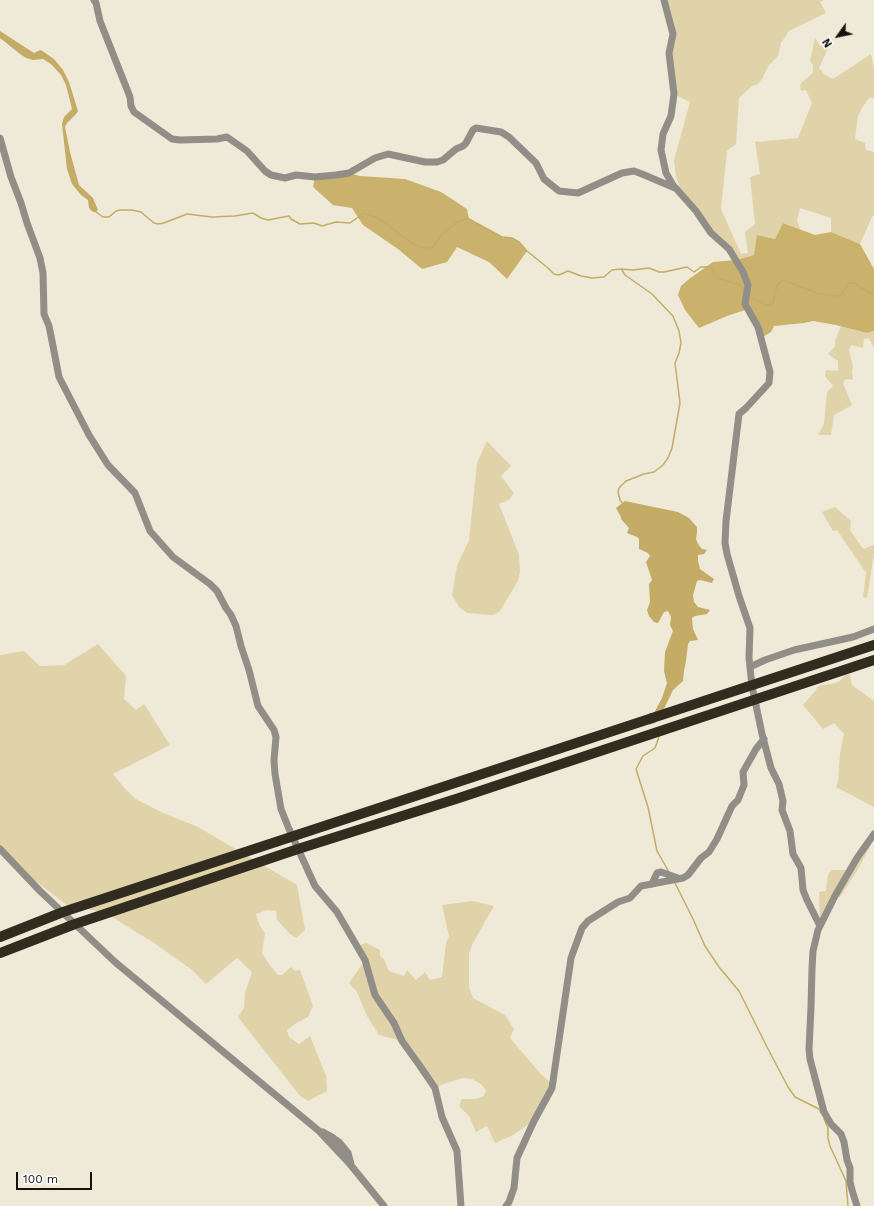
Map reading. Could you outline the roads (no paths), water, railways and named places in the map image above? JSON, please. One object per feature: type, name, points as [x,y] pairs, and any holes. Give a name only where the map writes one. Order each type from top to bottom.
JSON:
[{"type":"highway","points":[[0,937],[62,912],[874,646]]},
{"type":"highway","points":[[0,953],[75,924],[298,849],[459,798],[874,660]]},
{"type":"street","points":[[94,0],[100,21],[130,97],[131,106],[134,112],[172,139],[196,140],[227,137],[247,151],[265,171],[271,175],[285,178],[296,175],[315,177],[350,173],[375,158],[388,154],[425,162],[437,162],[443,160],[456,149],[463,146],[473,130],[476,128],[501,132],[509,138],[536,163],[544,179],[559,191],[578,192],[622,173],[634,172],[678,190]]},
{"type":"street","points":[[664,0],[673,34],[669,53],[674,94],[671,116],[663,134],[661,150],[666,173],[673,185],[696,211],[711,233],[729,248],[743,272],[748,285],[745,304],[758,327],[770,372],[770,383],[739,414],[726,521],[725,543],[739,596],[750,628],[750,667],[752,686],[771,768],[779,784],[783,801],[782,810],[790,831],[793,854],[801,868],[803,890],[820,926]]},
{"type":"street","points":[[0,138],[11,177],[40,258],[43,273],[44,314],[54,346],[59,377],[89,435],[108,465],[135,493],[150,531],[173,557],[218,591],[231,615],[236,626],[240,646],[249,670],[258,706],[274,730],[276,737],[274,760],[281,809],[315,886],[337,912],[365,960],[375,995],[394,1023],[402,1041],[435,1088],[442,1117],[457,1151],[461,1206]]},
{"type":"street","points":[[750,667],[764,660],[794,650],[853,637],[874,628]]},
{"type":"street","points":[[506,1206],[514,1188],[517,1158],[534,1121],[552,1088],[571,958],[582,928],[588,921],[618,902],[630,898],[641,886],[652,884],[657,873],[661,872],[680,879],[688,875],[701,858],[709,852],[718,839],[732,806],[738,800],[744,784],[743,772],[756,749],[764,739]]},
{"type":"street","points":[[857,1206],[850,1182],[850,1168],[844,1142],[841,1134],[830,1124],[824,1112],[810,1059],[809,1049],[813,951],[820,926],[835,896],[853,864],[874,834]]},
{"type":"street","points":[[0,849],[40,891],[115,962],[319,1131],[352,1167],[384,1206]]},
{"type":"waterway","points":[[96,212],[103,217],[109,217],[116,211],[132,210],[141,212],[154,223],[158,224],[187,214],[212,217],[235,216],[253,213],[268,220],[289,216],[291,219],[300,224],[314,223],[322,226],[336,222],[350,223],[364,213],[378,218],[413,244],[427,249],[433,247],[443,234],[458,221],[469,219],[502,237],[512,238],[519,242],[527,251],[554,274],[559,275],[568,271],[592,278],[604,277],[612,270],[621,269],[633,270],[649,268],[659,272],[664,272],[687,267],[694,272],[701,267],[708,267],[712,268],[714,274],[719,279],[741,285],[744,290]]},
{"type":"waterway","points":[[622,270],[625,275],[652,294],[673,316],[679,331],[681,343],[675,363],[680,403],[672,448],[663,465],[654,472],[626,481],[619,488],[618,492],[620,500],[623,504]]},
{"type":"waterway","points":[[748,297],[768,305],[773,303],[778,284],[783,280],[819,294],[840,296],[849,283],[854,283],[874,295]]},
{"type":"waterway","points":[[659,737],[655,748],[643,756],[636,769],[648,807],[657,851],[669,872]]},
{"type":"waterway","points":[[675,883],[705,946],[719,967],[739,991],[788,1087],[795,1097],[819,1109],[821,1113]]},
{"type":"waterway","points":[[824,1119],[828,1128],[830,1146],[846,1181],[848,1206]]}]
